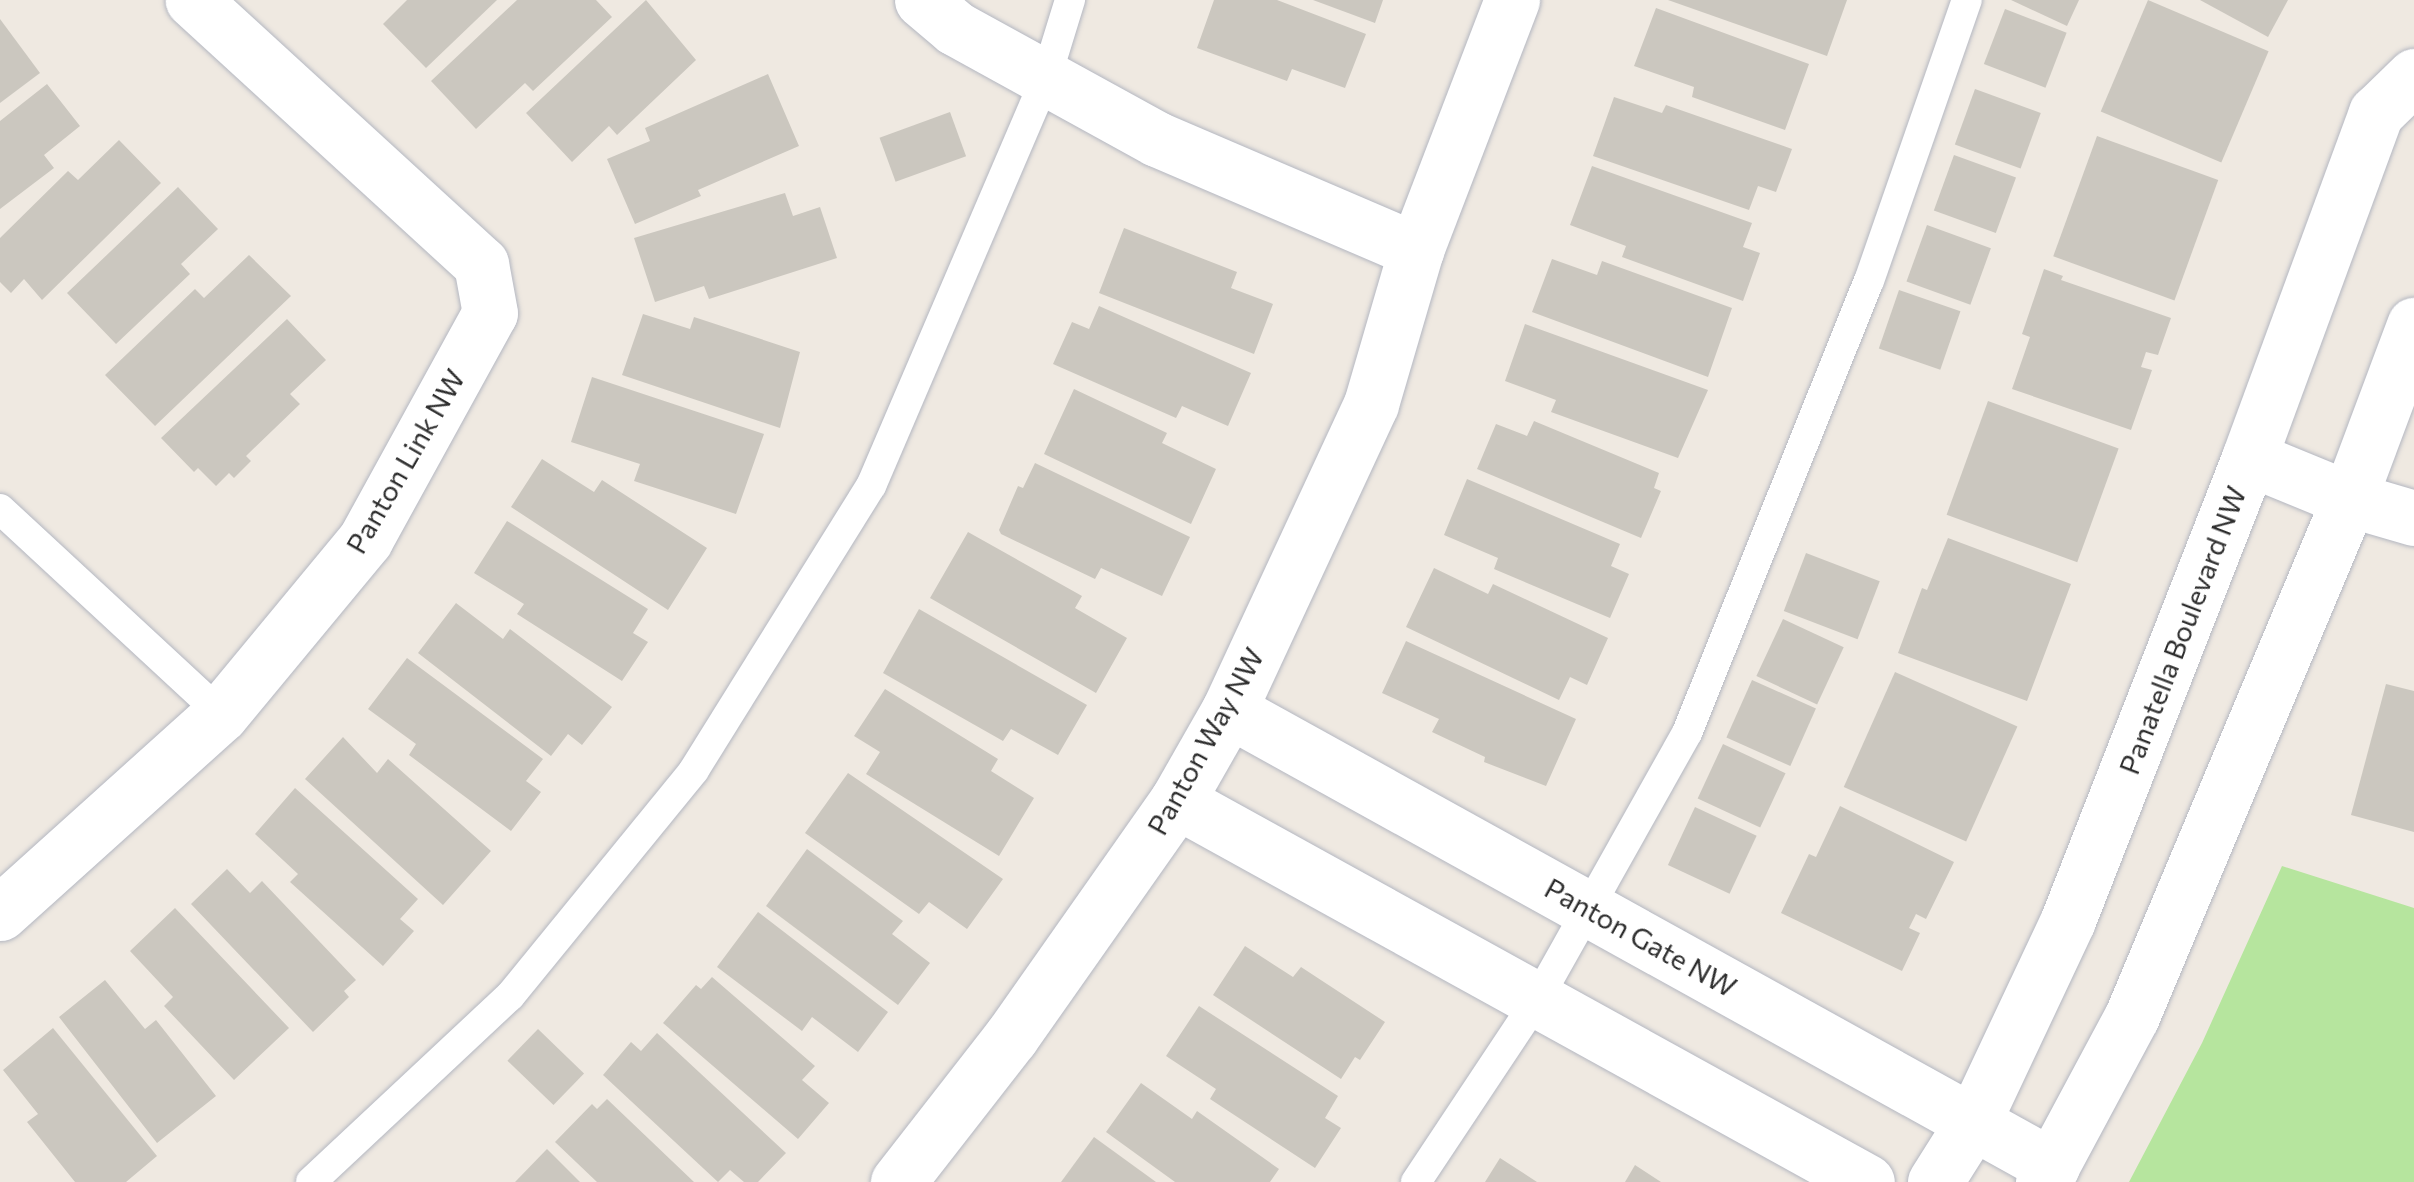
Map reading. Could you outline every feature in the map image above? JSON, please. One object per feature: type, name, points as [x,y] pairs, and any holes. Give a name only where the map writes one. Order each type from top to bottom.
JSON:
[{"type":"street","name":"Panton Link NW","points":[[0,913],[221,714],[365,540],[490,313],[481,264],[193,0]]},
{"type":"street","points":[[922,0],[956,28],[1157,139],[1416,250]]},
{"type":"street","name":"Panton Way NW","points":[[898,1182],[1011,1038],[1177,801],[1229,710],[1371,404],[1416,250],[1512,0]]},
{"type":"street","name":"Panatella Boulevard NW","points":[[1935,1182],[1974,1120],[2068,920],[2249,458],[2376,114],[2414,76]]},
{"type":"street","points":[[2048,1174],[2132,1016],[2348,500],[2414,325]]},
{"type":"street","points":[[2249,458],[2348,500],[2414,518]]},
{"type":"street","name":"Panton Gate NW","points":[[1229,710],[1974,1120],[2048,1174]]},
{"type":"street","points":[[1177,801],[1867,1182]]},
{"type":"lane","points":[[310,1182],[510,996],[694,770],[872,486],[1046,78],[1070,0]]},
{"type":"lane","points":[[1416,1182],[1538,1000],[1686,733],[1870,281],[1966,0]]},
{"type":"lane","points":[[0,509],[221,714]]},
{"type":"green space","points":[[2282,866],[2414,908],[2414,1182],[2129,1182],[2202,1043]]},
{"type":"building","points":[[407,0],[497,0],[426,68],[383,24]]},
{"type":"building","points":[[517,0],[596,0],[612,17],[533,91],[525,83],[476,129],[431,81]]},
{"type":"building","points":[[646,0],[696,60],[617,135],[609,126],[572,162],[526,113]]},
{"type":"building","points":[[1214,0],[1277,0],[1366,34],[1345,88],[1292,69],[1287,81],[1197,48]]},
{"type":"building","points":[[1313,0],[1383,0],[1375,23]]},
{"type":"building","points":[[1668,0],[1847,0],[1827,56]]},
{"type":"building","points":[[2011,0],[2079,0],[2067,26]]},
{"type":"building","points":[[2148,0],[2269,51],[2221,163],[2101,111]]},
{"type":"building","points":[[2200,0],[2288,0],[2268,37]]},
{"type":"building","points":[[1656,8],[1809,64],[1785,130],[1692,97],[1694,87],[1634,66]]},
{"type":"building","points":[[2005,9],[2067,33],[2045,88],[1984,64]]},
{"type":"building","points":[[0,19],[40,73],[0,103]]},
{"type":"building","points":[[768,74],[799,146],[698,190],[701,196],[635,224],[607,159],[650,141],[645,128]]},
{"type":"building","points":[[47,84],[80,126],[44,155],[54,168],[0,209],[0,121]]},
{"type":"building","points":[[1975,89],[2041,113],[2021,168],[1955,144]]},
{"type":"building","points":[[1614,97],[1662,113],[1666,105],[1792,149],[1776,192],[1758,186],[1749,210],[1593,156]]},
{"type":"building","points":[[950,112],[966,156],[896,182],[880,138]]},
{"type":"building","points":[[2097,136],[2218,180],[2174,300],[2053,256]]},
{"type":"building","points":[[119,140],[161,183],[42,300],[24,279],[11,293],[0,282],[0,238],[68,171],[78,180]]},
{"type":"building","points":[[1954,155],[2016,178],[1996,233],[1934,210]]},
{"type":"building","points":[[1592,166],[1752,223],[1743,247],[1760,253],[1743,301],[1622,257],[1626,246],[1570,225]]},
{"type":"building","points":[[178,187],[218,229],[181,264],[190,274],[116,344],[67,293]]},
{"type":"building","points":[[785,193],[793,216],[820,207],[837,258],[709,299],[704,286],[655,302],[634,238]]},
{"type":"building","points":[[1927,225],[1991,248],[1970,305],[1906,281]]},
{"type":"building","points":[[1124,228],[1237,272],[1231,288],[1273,304],[1254,354],[1099,293]]},
{"type":"building","points":[[249,255],[291,296],[155,426],[105,375],[195,289],[204,298]]},
{"type":"building","points":[[1552,259],[1597,275],[1602,261],[1732,308],[1708,377],[1532,312]]},
{"type":"building","points":[[2044,269],[2063,276],[2061,280],[2171,318],[2158,355],[2146,352],[2141,367],[2152,370],[2131,430],[2012,389],[2030,337],[2022,334]]},
{"type":"building","points":[[1899,290],[1960,311],[1940,370],[1879,349]]},
{"type":"building","points":[[1099,306],[1251,373],[1228,426],[1182,406],[1176,418],[1053,364],[1072,322],[1089,329]]},
{"type":"building","points":[[643,314],[690,329],[694,317],[800,352],[780,428],[622,375]]},
{"type":"building","points":[[287,319],[326,360],[290,394],[300,404],[246,456],[251,461],[234,478],[229,473],[216,486],[198,468],[194,472],[161,438]]},
{"type":"building","points":[[1525,324],[1708,390],[1678,458],[1551,412],[1556,400],[1505,381]]},
{"type":"building","points":[[592,377],[764,434],[736,514],[634,481],[640,464],[571,442]]},
{"type":"building","points":[[1074,389],[1167,433],[1162,443],[1216,469],[1191,524],[1044,454]]},
{"type":"building","points":[[1988,401],[2119,449],[2077,562],[1947,515]]},
{"type":"building","points":[[1534,421],[1659,473],[1654,488],[1661,491],[1641,538],[1477,469],[1496,424],[1527,436]]},
{"type":"building","points":[[542,459],[594,492],[602,480],[707,548],[668,610],[511,507]]},
{"type":"building","points":[[1035,463],[1190,537],[1162,596],[1101,568],[1095,579],[1001,534],[999,530],[1018,486],[1023,488]]},
{"type":"building","points":[[1467,479],[1620,544],[1611,566],[1629,574],[1610,618],[1494,569],[1498,558],[1444,535]]},
{"type":"building","points":[[507,521],[648,609],[633,633],[648,642],[622,681],[517,614],[524,604],[474,573]]},
{"type":"building","points":[[968,532],[1082,596],[1075,608],[1127,638],[1096,693],[930,598]]},
{"type":"building","points":[[1948,538],[2071,584],[2027,701],[1898,653],[1922,588],[1927,590]]},
{"type":"building","points":[[1806,553],[1880,581],[1858,639],[1784,611]]},
{"type":"building","points":[[1434,568],[1488,594],[1493,584],[1608,638],[1587,685],[1570,677],[1559,700],[1406,627]]},
{"type":"building","points":[[456,603],[503,639],[510,629],[612,707],[582,745],[568,734],[551,756],[418,653]]},
{"type":"building","points":[[919,609],[1087,705],[1058,755],[1011,729],[1003,741],[883,673]]},
{"type":"building","points":[[1783,619],[1844,647],[1817,704],[1756,676]]},
{"type":"building","points":[[1406,641],[1576,719],[1546,786],[1484,762],[1485,757],[1432,732],[1439,719],[1382,693]]},
{"type":"building","points":[[407,658],[543,759],[526,781],[541,792],[511,831],[409,755],[416,744],[368,709]]},
{"type":"building","points":[[1895,672],[2017,727],[1966,842],[1844,787]]},
{"type":"building","points":[[1752,680],[1816,708],[1790,766],[1726,738]]},
{"type":"building","points":[[2386,684],[2414,691],[2414,832],[2351,815]]},
{"type":"building","points":[[885,689],[998,759],[991,771],[1034,798],[999,856],[866,774],[880,752],[854,736]]},
{"type":"building","points":[[343,737],[377,773],[388,759],[491,851],[443,905],[305,779]]},
{"type":"building","points":[[1723,744],[1786,773],[1760,828],[1698,798]]},
{"type":"building","points":[[848,773],[1003,879],[967,929],[929,902],[919,914],[805,833]]},
{"type":"building","points":[[295,788],[418,899],[400,919],[414,931],[383,966],[290,882],[298,874],[255,834]]},
{"type":"building","points":[[1840,806],[1954,862],[1926,919],[1916,914],[1909,928],[1920,933],[1902,971],[1781,913],[1809,854],[1816,857]]},
{"type":"building","points":[[1695,807],[1757,836],[1730,894],[1668,865]]},
{"type":"building","points":[[807,849],[903,921],[892,934],[930,963],[898,1005],[766,906]]},
{"type":"building","points":[[227,869],[250,893],[262,881],[356,980],[344,991],[349,997],[313,1032],[191,904]]},
{"type":"building","points":[[175,908],[289,1028],[234,1080],[164,1006],[173,997],[130,951]]},
{"type":"building","points":[[758,912],[888,1012],[858,1052],[812,1017],[802,1031],[717,967]]},
{"type":"building","points":[[1245,946],[1293,977],[1301,967],[1385,1022],[1360,1060],[1355,1057],[1341,1079],[1213,995]]},
{"type":"building","points":[[712,977],[815,1066],[802,1080],[829,1103],[798,1139],[663,1023],[696,985],[701,989]]},
{"type":"building","points":[[105,980],[145,1029],[156,1020],[216,1096],[157,1143],[59,1017]]},
{"type":"building","points":[[1199,1006],[1338,1096],[1325,1118],[1341,1128],[1315,1168],[1210,1099],[1216,1089],[1166,1056]]},
{"type":"building","points":[[53,1028],[157,1156],[126,1182],[75,1182],[27,1122],[38,1114],[3,1070]]},
{"type":"building","points":[[538,1029],[584,1073],[553,1105],[507,1061]]},
{"type":"building","points":[[657,1033],[786,1153],[758,1182],[744,1182],[730,1170],[718,1182],[603,1075],[631,1042],[641,1051]]},
{"type":"building","points":[[1141,1083],[1192,1119],[1197,1111],[1279,1169],[1270,1182],[1175,1182],[1106,1132]]},
{"type":"building","points":[[607,1099],[694,1182],[597,1182],[555,1142],[592,1104],[597,1109]]},
{"type":"building","points":[[1094,1137],[1156,1182],[1061,1182]]},
{"type":"building","points":[[547,1149],[580,1182],[515,1182]]},
{"type":"building","points":[[1500,1158],[1537,1182],[1485,1182]]},
{"type":"building","points":[[1635,1165],[1661,1182],[1625,1182]]}]
